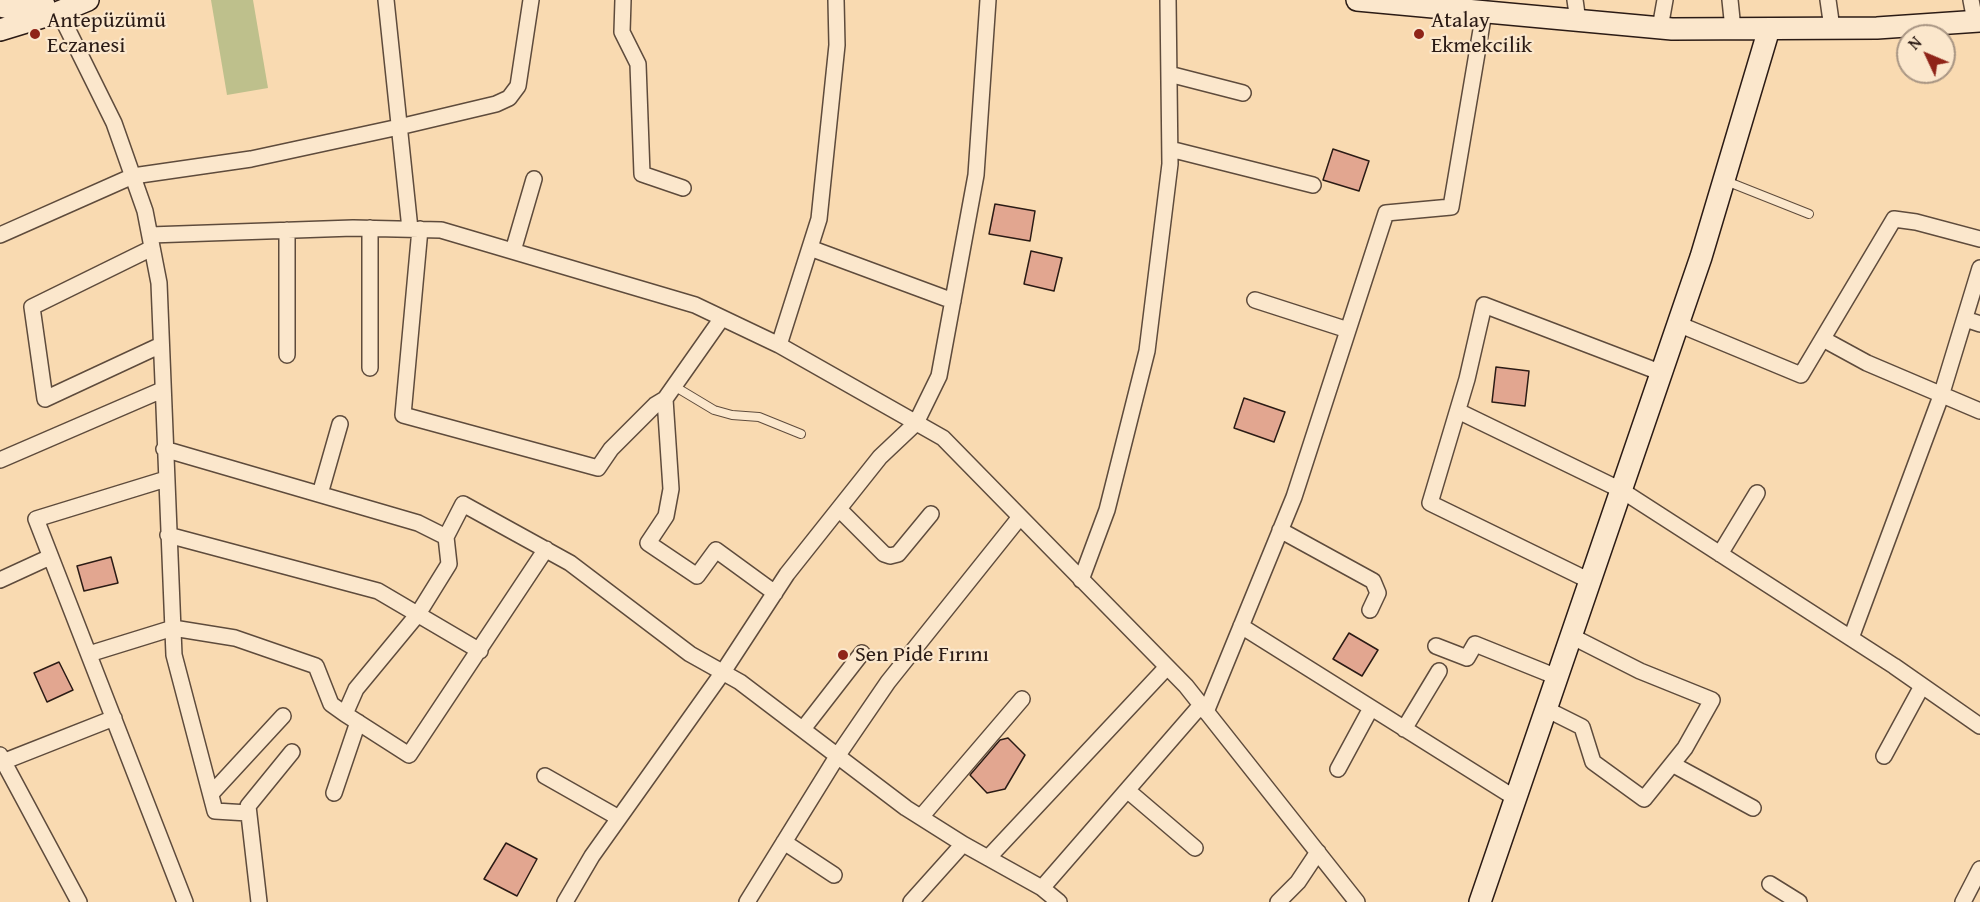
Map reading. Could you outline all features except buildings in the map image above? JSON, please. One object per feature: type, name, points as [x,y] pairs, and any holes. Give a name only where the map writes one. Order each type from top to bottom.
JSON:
[{"type":"main road","points":[[0,30],[64,6],[88,0]]},
{"type":"main road","points":[[1357,0],[1484,12],[1511,7],[1576,10],[1660,28],[1832,28],[1978,21]]},
{"type":"main road","points":[[0,6],[20,10],[64,6]]},
{"type":"main road","points":[[1479,902],[1726,181],[1769,29]]},
{"type":"street","points":[[386,0],[399,127],[415,229],[403,415],[598,468],[611,449],[670,392],[722,318]]},
{"type":"street","points":[[0,235],[132,176],[251,159],[399,127],[509,98],[518,86],[531,0]]},
{"type":"street","points":[[623,0],[622,32],[638,64],[642,174],[683,188]]},
{"type":"street","points":[[779,345],[819,219],[837,45],[836,0]]},
{"type":"street","points":[[565,902],[592,856],[723,672],[775,593],[880,457],[916,423],[939,376],[976,175],[988,0]]},
{"type":"street","points":[[1081,580],[1107,510],[1147,351],[1170,149],[1168,0]]},
{"type":"street","points":[[1660,28],[1665,0]]},
{"type":"street","points":[[1730,0],[1733,29]]},
{"type":"street","points":[[1828,0],[1832,28]]},
{"type":"street","points":[[1971,0],[1978,21]]},
{"type":"street","points":[[64,6],[114,123],[151,242],[159,283],[174,655],[215,811],[248,813]]},
{"type":"street","points":[[1042,888],[1127,790],[1204,708],[1241,626],[1294,497],[1386,213],[1451,207],[1484,12]]},
{"type":"street","points":[[1169,74],[1243,93]]},
{"type":"street","points":[[1170,149],[1313,185]]},
{"type":"street","points":[[513,251],[534,179]]},
{"type":"street","points":[[1678,324],[1801,375],[1894,219],[1916,222],[1980,238]]},
{"type":"street","points":[[370,228],[370,368]]},
{"type":"street","points":[[161,345],[45,399],[32,307],[151,242],[287,230],[370,228],[441,230],[695,305],[779,345],[943,438],[1167,667],[1204,708],[1357,902]]},
{"type":"street","points":[[287,230],[287,355]]},
{"type":"street","points":[[810,248],[953,301]]},
{"type":"street","points":[[1851,638],[1941,396],[1980,268]]},
{"type":"street","points":[[1255,300],[1348,330]]},
{"type":"street","points":[[1590,581],[1430,503],[1458,411],[1484,305],[1662,373]]},
{"type":"street","points":[[1965,319],[1980,324]]},
{"type":"street","points":[[1823,339],[1867,363],[1980,411]]},
{"type":"street","points":[[0,460],[162,390]]},
{"type":"street","points":[[670,392],[670,489],[666,516],[648,543],[697,576],[716,550],[775,593]]},
{"type":"street","points":[[1458,411],[1621,490],[1851,638],[1980,726]]},
{"type":"street","points":[[320,494],[340,424]]},
{"type":"street","points":[[164,449],[418,523],[446,537]]},
{"type":"street","points":[[166,479],[36,519],[185,902]]},
{"type":"street","points":[[1720,554],[1757,493]]},
{"type":"street","points":[[334,793],[352,718],[356,689],[418,614],[449,564],[446,537],[463,504],[570,563],[690,654],[723,672],[921,817],[1042,888],[1059,902]]},
{"type":"street","points":[[839,509],[884,554],[890,556],[898,554],[931,514]]},
{"type":"street","points":[[747,902],[838,755],[888,682],[1020,517]]},
{"type":"street","points":[[1280,530],[1373,581],[1378,593],[1370,610]]},
{"type":"street","points":[[168,535],[378,591],[480,651]]},
{"type":"street","points":[[89,654],[173,628],[234,638],[316,666],[331,704],[409,755],[546,549]]},
{"type":"street","points":[[0,579],[50,557]]},
{"type":"street","points":[[1241,626],[1515,798]]},
{"type":"street","points":[[1546,708],[1582,727],[1593,762],[1644,799],[1685,748],[1712,700],[1640,670],[1571,636]]},
{"type":"street","points":[[1436,646],[1467,658],[1475,645],[1557,677]]},
{"type":"street","points":[[803,729],[862,653]]},
{"type":"street","points":[[988,858],[1167,667]]},
{"type":"street","points":[[1404,729],[1439,671]]},
{"type":"street","points":[[1884,756],[1922,686]]},
{"type":"street","points":[[921,817],[1022,699]]},
{"type":"street","points":[[1338,768],[1371,708]]},
{"type":"street","points":[[211,794],[283,716]]},
{"type":"street","points":[[80,902],[1,760],[114,718]]},
{"type":"street","points":[[259,902],[248,806],[292,752]]},
{"type":"street","points":[[1672,764],[1753,808]]},
{"type":"street","points":[[545,776],[620,818]]},
{"type":"street","points":[[1127,790],[1195,848]]},
{"type":"street","points":[[784,842],[834,875]]},
{"type":"street","points":[[911,902],[963,843]]},
{"type":"street","points":[[1278,902],[1298,882],[1318,852]]},
{"type":"street","points":[[1970,898],[1980,869]]},
{"type":"street","points":[[1770,884],[1799,902]]},
{"type":"lane","points":[[1726,181],[1809,214]]},
{"type":"lane","points":[[670,392],[714,410],[732,415],[759,417],[801,434]]},
{"type":"green space","points":[[211,0],[253,0],[268,88],[227,95]]},
{"type":"place","name":"Antepüzümü Eczanesi","points":[[35,34]]},
{"type":"place","name":"Atalay Ekmekcilik","points":[[1419,34]]},
{"type":"place","name":"Sen Pide Fırını","points":[[843,655]]}]
